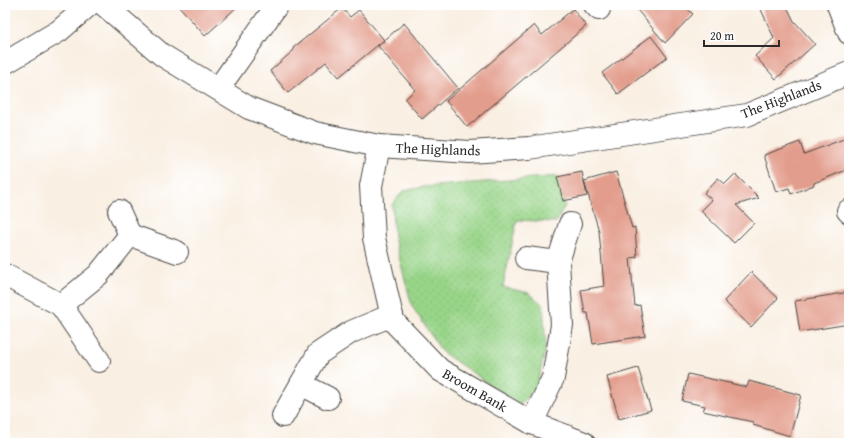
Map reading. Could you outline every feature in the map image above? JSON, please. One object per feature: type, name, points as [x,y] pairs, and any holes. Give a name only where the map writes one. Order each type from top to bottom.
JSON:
[{"type":"street","points":[[5,63],[59,31],[89,5]]},
{"type":"street","name":"The Highlands","points":[[104,5],[162,55],[249,108],[315,133],[379,146],[470,152],[529,148],[747,115],[849,73]]},
{"type":"street","points":[[218,89],[278,5]]},
{"type":"street","points":[[838,5],[849,34]]},
{"type":"street","name":"Broom Bank","points":[[379,146],[371,186],[374,238],[393,320],[440,370],[532,423],[584,443]]},
{"type":"street","points":[[119,211],[130,235],[177,252]]},
{"type":"street","points":[[532,423],[553,378],[562,325],[558,262],[570,224]]},
{"type":"street","points":[[61,305],[98,275],[130,235]]},
{"type":"street","points":[[526,258],[558,262]]},
{"type":"street","points":[[5,275],[61,305],[99,361]]},
{"type":"street","points":[[283,416],[318,354],[351,332],[392,315]]},
{"type":"street","points":[[301,384],[328,398]]},
{"type":"green space","points":[[558,176],[565,206],[556,222],[517,220],[503,287],[529,293],[543,305],[546,348],[537,385],[520,405],[442,352],[412,306],[394,238],[392,205],[403,191],[423,187]]},
{"type":"building","points":[[178,5],[239,5],[205,36]]},
{"type":"building","points":[[633,5],[683,5],[693,14],[665,43]]},
{"type":"building","points":[[759,5],[786,5],[794,21],[815,44],[776,79],[755,56],[774,38]]},
{"type":"building","points":[[342,8],[350,17],[359,10],[384,40],[339,77],[326,62],[288,93],[270,71],[294,50],[293,48]]},
{"type":"building","points":[[573,9],[586,26],[467,127],[446,101],[534,25],[542,35]]},
{"type":"building","points":[[404,23],[458,88],[422,119],[405,99],[415,90],[378,46]]},
{"type":"building","points":[[651,36],[667,57],[618,94],[602,73]]},
{"type":"building","points":[[849,137],[849,169],[791,194],[789,188],[776,192],[764,155],[800,142],[804,154]]},
{"type":"building","points":[[582,172],[587,196],[563,201],[557,177]]},
{"type":"building","points":[[616,172],[632,228],[635,227],[637,257],[630,258],[635,306],[640,305],[645,336],[593,344],[588,313],[585,313],[581,290],[604,286],[599,231],[584,181]]},
{"type":"building","points":[[735,174],[759,198],[736,205],[754,223],[734,243],[701,211],[712,200],[704,193],[718,178],[725,184]]},
{"type":"building","points":[[751,272],[778,298],[751,327],[724,301]]},
{"type":"building","points":[[849,292],[849,324],[800,332],[795,301]]},
{"type":"building","points":[[638,368],[651,410],[619,419],[607,377]]},
{"type":"building","points":[[688,374],[747,387],[749,381],[801,395],[790,436],[753,425],[753,422],[703,411],[705,406],[682,401]]}]
